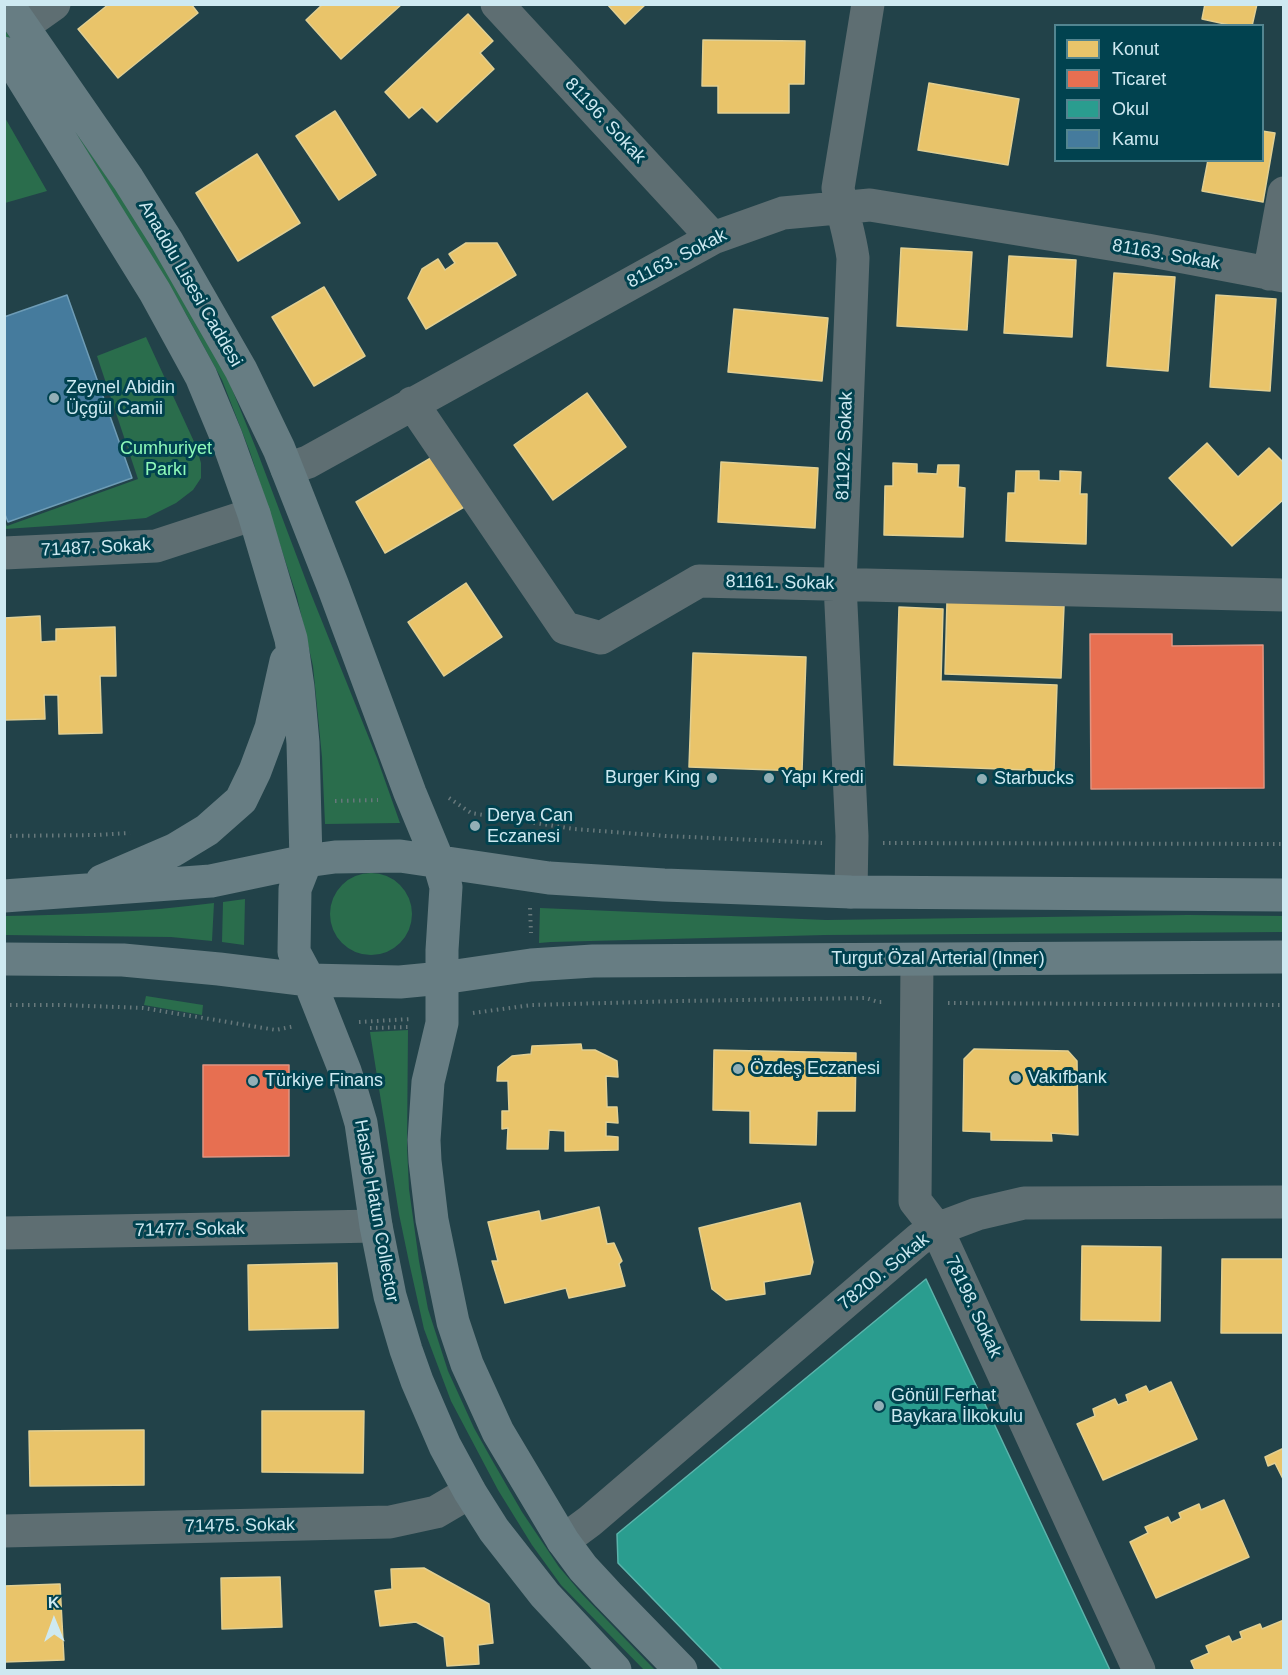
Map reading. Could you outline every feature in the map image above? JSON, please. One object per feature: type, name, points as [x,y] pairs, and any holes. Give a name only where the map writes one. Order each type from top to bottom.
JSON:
[{"type":"main road","name":"Anadolu Lisesi Caddesi","points":[[15,15],[128,179],[241,370],[279,449],[410,793],[439,863]]},
{"type":"main road","name":"Anadolu Lisesi Caddesi","points":[[4,53],[26,84],[149,282],[201,376],[226,436],[254,514],[291,639],[303,743],[306,861]]},
{"type":"main road","points":[[78,891],[174,850],[207,830],[241,800],[271,728],[291,639]]},
{"type":"main road","points":[[4,896],[211,881],[335,857],[399,856],[549,878],[851,892],[1284,895]]},
{"type":"main road","points":[[306,861],[295,889],[294,952],[309,980]]},
{"type":"main road","points":[[439,863],[446,888],[442,1023],[428,1082],[424,1140],[432,1220],[448,1305],[467,1364],[498,1432],[563,1541],[583,1568],[681,1671]]},
{"type":"main road","name":"Turgut Özal Arterial (Inner)","points":[[442,978],[531,965],[593,961],[1284,957]]},
{"type":"main road","points":[[4,959],[123,960],[309,980],[400,982],[442,978]]},
{"type":"main road","name":"Hasibe Hatun Collector","points":[[309,980],[345,1071],[361,1123],[376,1226],[390,1296],[406,1350],[430,1413],[470,1492],[494,1530],[545,1595],[615,1671]]},
{"type":"street","points":[[15,15],[54,4]]},
{"type":"street","name":"81196. Sokak","points":[[497,4],[713,238]]},
{"type":"street","name":"81192. Sokak","points":[[851,892],[852,836],[840,584],[853,258],[838,188],[868,4]]},
{"type":"street","points":[[1276,275],[1284,193]]},
{"type":"street","name":"81163. Sokak","points":[[287,469],[308,462],[713,238],[783,213],[870,205],[1147,250],[1276,275]]},
{"type":"street","name":"81161. Sokak","points":[[412,404],[565,628],[601,638],[699,581],[1284,595]]},
{"type":"street","name":"71487. Sokak","points":[[4,553],[156,546],[254,514]]},
{"type":"street","name":"78198. Sokak","points":[[917,960],[915,1201],[937,1229],[1139,1671]]},
{"type":"street","name":"78200. Sokak","points":[[563,1541],[590,1521],[919,1239],[937,1229],[977,1214],[1024,1203],[1284,1202]]},
{"type":"street","name":"71477. Sokak","points":[[4,1233],[376,1226]]},
{"type":"street","name":"71475. Sokak","points":[[4,1531],[390,1522],[436,1512],[470,1492]]},
{"type":"path","points":[[442,798],[449,798],[471,813],[574,829],[824,843]]},
{"type":"path","points":[[4,836],[96,835],[131,832]]},
{"type":"path","points":[[878,843],[1284,844]]},
{"type":"path","points":[[530,907],[531,943]]},
{"type":"path","points":[[489,1011],[532,1005],[680,1000],[866,998],[878,1002]]},
{"type":"path","points":[[968,1003],[1284,1005]]},
{"type":"path","points":[[4,1005],[143,1008],[276,1030],[285,1027]]},
{"type":"path","points":[[370,1022],[408,1020]]},
{"type":"path","points":[[370,1028],[408,1026]]},
{"type":"green space","points":[[4,29],[147,238],[228,379],[377,758],[400,823],[325,824],[322,757],[313,666],[297,597],[250,452],[222,380],[142,241],[5,40]]},
{"type":"green space","points":[[4,116],[47,191],[5,203],[4,203]]},
{"type":"green space","name":"Cumhuriyet Parkı","points":[[146,337],[196,446],[201,463],[201,478],[193,490],[176,503],[146,518],[5,529],[5,522],[7,526],[138,479],[97,356]]},
{"type":"green space","points":[[371,873],[387,876],[400,885],[409,898],[412,914],[409,930],[400,943],[387,952],[371,955],[355,952],[342,943],[333,930],[330,914],[333,898],[342,885],[355,876]]},
{"type":"green space","points":[[245,899],[244,945],[222,942],[223,902]]},
{"type":"green space","points":[[214,903],[212,941],[171,937],[5,935],[5,916],[162,909]]},
{"type":"green space","points":[[540,908],[826,920],[1188,915],[1283,916],[1284,932],[825,935],[539,943]]},
{"type":"green space","points":[[146,996],[203,1005],[202,1015],[144,1005]]},
{"type":"green space","points":[[408,1030],[409,1189],[428,1309],[448,1371],[474,1428],[492,1460],[522,1512],[559,1567],[655,1670],[644,1670],[561,1585],[532,1545],[498,1490],[451,1401],[424,1329],[409,1262],[399,1214],[370,1032]]},
{"type":"building: Konut","points":[[109,4],[191,4],[198,13],[118,78],[78,29]]},
{"type":"building: Konut","points":[[323,4],[402,4],[341,59],[306,20]]},
{"type":"building: Konut","points":[[607,4],[646,4],[625,24]]},
{"type":"building: Konut","points":[[1205,4],[1257,4],[1252,24],[1225,24],[1202,19]]},
{"type":"building: Konut","points":[[468,14],[493,41],[480,53],[494,69],[437,122],[422,107],[409,118],[385,92]]},
{"type":"building: Konut","points":[[703,40],[805,41],[804,84],[789,84],[789,113],[718,113],[718,86],[702,86]]},
{"type":"building: Konut","points":[[929,83],[1019,99],[1008,165],[918,150]]},
{"type":"building: Konut","points":[[335,111],[376,175],[339,200],[296,136]]},
{"type":"building: Konut","points":[[1264,131],[1275,133],[1263,202],[1202,191],[1208,162],[1264,162]]},
{"type":"building: Konut","points":[[257,154],[300,223],[238,261],[196,193]]},
{"type":"building: Konut","points":[[466,243],[497,243],[516,275],[426,329],[408,298],[422,269],[438,259],[445,270],[455,263],[449,254]]},
{"type":"building: Konut","points":[[901,248],[972,252],[967,330],[897,326]]},
{"type":"building: Konut","points":[[1009,256],[1076,260],[1072,337],[1004,333]]},
{"type":"building: Konut","points":[[1114,273],[1175,277],[1168,371],[1107,366]]},
{"type":"building: Konut","points":[[324,287],[365,356],[314,386],[272,317]]},
{"type":"building: Konut","points":[[1216,295],[1276,299],[1270,391],[1210,387]]},
{"type":"building: Konut","points":[[734,309],[828,318],[822,381],[728,372]]},
{"type":"building: Konut","points":[[587,393],[626,447],[553,500],[514,445]]},
{"type":"building: Konut","points":[[1207,443],[1238,477],[1269,448],[1284,463],[1284,499],[1232,546],[1169,478]]},
{"type":"building: Konut","points":[[441,452],[471,503],[385,553],[356,502]]},
{"type":"building: Konut","points":[[721,462],[818,468],[815,528],[718,522]]},
{"type":"building: Konut","points":[[893,463],[917,464],[917,473],[937,474],[938,465],[959,465],[958,487],[965,488],[963,537],[884,535],[885,486],[893,486]]},
{"type":"building: Konut","points":[[1016,471],[1039,471],[1039,480],[1060,481],[1060,471],[1081,472],[1080,494],[1087,494],[1086,544],[1006,541],[1008,493],[1015,493]]},
{"type":"building: Konut","points":[[466,583],[502,637],[444,676],[408,622]]},
{"type":"building: Konut","points":[[947,601],[1064,606],[1061,678],[945,674]]},
{"type":"building: Konut","points":[[899,607],[943,609],[941,681],[1057,685],[1054,771],[894,765]]},
{"type":"building: Konut","points":[[40,616],[41,642],[56,641],[56,629],[115,627],[116,676],[100,676],[102,733],[59,734],[58,695],[44,695],[45,719],[4,720],[4,618]]},
{"type":"building: Konut","points":[[693,653],[806,657],[802,771],[689,767]]},
{"type":"building: Konut","points":[[581,1044],[582,1050],[595,1050],[617,1061],[618,1077],[606,1076],[607,1107],[617,1107],[618,1123],[606,1122],[606,1136],[618,1137],[618,1150],[565,1151],[565,1131],[549,1130],[548,1149],[507,1149],[508,1128],[502,1129],[502,1111],[509,1111],[508,1081],[497,1081],[498,1067],[512,1056],[531,1054],[532,1046]]},
{"type":"building: Konut","points":[[974,1049],[1068,1051],[1077,1061],[1078,1135],[1051,1133],[1052,1141],[991,1140],[991,1132],[963,1131],[964,1059]]},
{"type":"building: Konut","points":[[714,1050],[856,1053],[855,1111],[817,1111],[816,1145],[750,1143],[750,1111],[713,1110]]},
{"type":"building: Konut","points":[[800,1203],[813,1262],[810,1274],[764,1282],[765,1294],[726,1300],[712,1289],[699,1228]]},
{"type":"building: Konut","points":[[599,1207],[607,1244],[614,1243],[622,1261],[619,1264],[625,1286],[569,1298],[566,1288],[505,1303],[492,1261],[498,1261],[488,1222],[539,1211],[541,1221]]},
{"type":"building: Konut","points":[[1082,1246],[1161,1247],[1160,1321],[1081,1320]]},
{"type":"building: Konut","points":[[1222,1259],[1284,1259],[1284,1333],[1221,1333]]},
{"type":"building: Konut","points":[[337,1263],[338,1328],[249,1330],[248,1265]]},
{"type":"building: Konut","points":[[1171,1382],[1197,1439],[1103,1480],[1077,1424],[1095,1416],[1093,1409],[1115,1399],[1118,1405],[1128,1401],[1126,1395],[1146,1386],[1149,1392]]},
{"type":"building: Konut","points":[[262,1411],[364,1411],[363,1473],[262,1472]]},
{"type":"building: Konut","points":[[144,1430],[144,1485],[30,1486],[29,1431]]},
{"type":"building: Konut","points":[[1284,1448],[1284,1481],[1275,1463],[1268,1466],[1265,1457]]},
{"type":"building: Konut","points":[[1224,1500],[1249,1557],[1156,1598],[1130,1542],[1148,1533],[1145,1527],[1168,1517],[1171,1523],[1181,1518],[1179,1513],[1199,1504],[1201,1510]]},
{"type":"building: Konut","points":[[424,1568],[489,1604],[493,1643],[478,1645],[479,1664],[447,1666],[444,1637],[416,1622],[380,1626],[375,1591],[392,1589],[391,1569]]},
{"type":"building: Konut","points":[[280,1577],[282,1627],[222,1629],[221,1578]]},
{"type":"building: Konut","points":[[60,1584],[64,1660],[4,1662],[4,1586]]},
{"type":"building: Konut","points":[[1284,1620],[1284,1670],[1195,1670],[1191,1661],[1209,1653],[1206,1646],[1229,1636],[1232,1642],[1242,1638],[1240,1632],[1260,1624],[1262,1629]]},
{"type":"building: Ticaret","points":[[1090,634],[1172,634],[1172,646],[1263,645],[1264,788],[1091,789]]},
{"type":"building: Ticaret","points":[[203,1065],[289,1065],[289,1156],[203,1157]]},
{"type":"building: Okul","name":"Gönül Ferhat Baykara İlkokulu","points":[[926,1279],[1110,1670],[722,1670],[618,1563],[617,1534]]},
{"type":"building: Kamu","name":"Zeynel Abidin Üçgül Camii","points":[[67,295],[132,478],[8,522],[4,512],[4,317]]},
{"type":"place","name":"Zeynel Abidin Üçgül Camii","points":[[54,398]]},
{"type":"place","name":"Burger King","points":[[712,778]]},
{"type":"place","name":"Yapı Kredi","points":[[769,778]]},
{"type":"place","name":"Starbucks","points":[[982,779]]},
{"type":"place","name":"Derya Can Eczanesi","points":[[475,826]]},
{"type":"place","name":"Özdeş Eczanesi","points":[[738,1069]]},
{"type":"place","name":"Vakıfbank","points":[[1016,1078]]},
{"type":"place","name":"Türkiye Finans","points":[[253,1081]]},
{"type":"place","name":"Gönül Ferhat Baykara İlkokulu","points":[[879,1406]]}]
